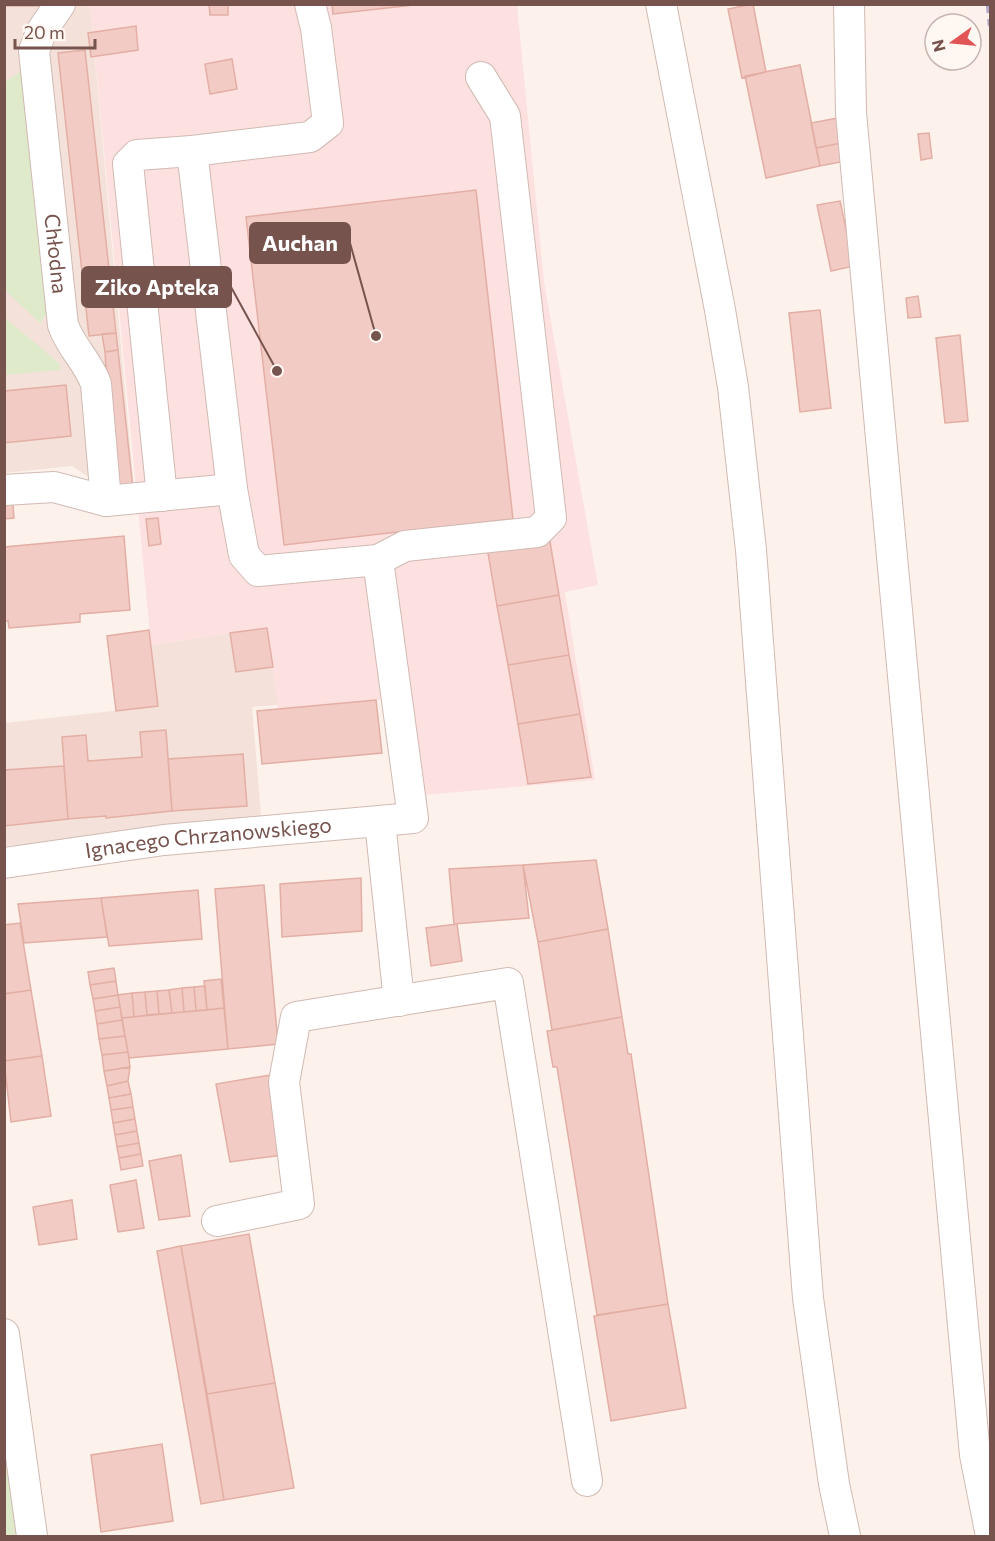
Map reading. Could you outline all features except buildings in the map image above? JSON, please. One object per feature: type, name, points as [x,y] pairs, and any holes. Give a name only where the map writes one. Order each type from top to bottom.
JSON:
[{"type":"street","name":"Chłodna","points":[[60,4],[41,32],[34,51],[63,325],[69,342],[90,367],[96,384],[106,501]]},
{"type":"street","points":[[162,496],[128,164],[137,155],[310,137],[327,123],[316,28],[310,4]]},
{"type":"street","points":[[661,4],[733,387],[751,550],[808,1298],[834,1484],[844,1536]]},
{"type":"street","points":[[849,4],[851,113],[973,1432],[990,1531]]},
{"type":"street","points":[[192,151],[232,489],[244,555],[258,571],[378,560],[405,546],[537,532],[551,518],[505,116],[481,77]]},
{"type":"street","points":[[4,490],[54,487],[106,501],[232,489]]},
{"type":"street","name":"Ignacego Chrzanowskiego","points":[[4,863],[164,840],[413,818],[378,560]]},
{"type":"street","points":[[380,822],[399,1001]]},
{"type":"street","points":[[217,1221],[299,1204],[284,1082],[296,1017],[508,983],[586,1480]]},
{"type":"street","points":[[4,1334],[32,1536]]},
{"type":"shaded area","points":[[4,5],[90,5],[134,489],[110,491],[72,466],[5,473]]},
{"type":"shaded area","points":[[90,5],[517,5],[544,282],[598,585],[565,592],[595,780],[423,795],[386,699],[278,709],[267,628],[151,645]]},
{"type":"shaded area","points":[[267,628],[278,705],[252,707],[262,826],[5,846],[5,723],[157,706],[151,645]]},
{"type":"green space","points":[[25,68],[49,310],[40,323],[5,290],[4,83]]},
{"type":"green space","points":[[4,317],[60,364],[60,370],[5,375]]},
{"type":"green space","points":[[4,1443],[18,1535],[4,1536]]},
{"type":"railway","points":[[988,4],[990,26]]},
{"type":"place","name":"Auchan","points":[[376,336]]},
{"type":"place","name":"Ziko Apteka","points":[[277,371]]}]
